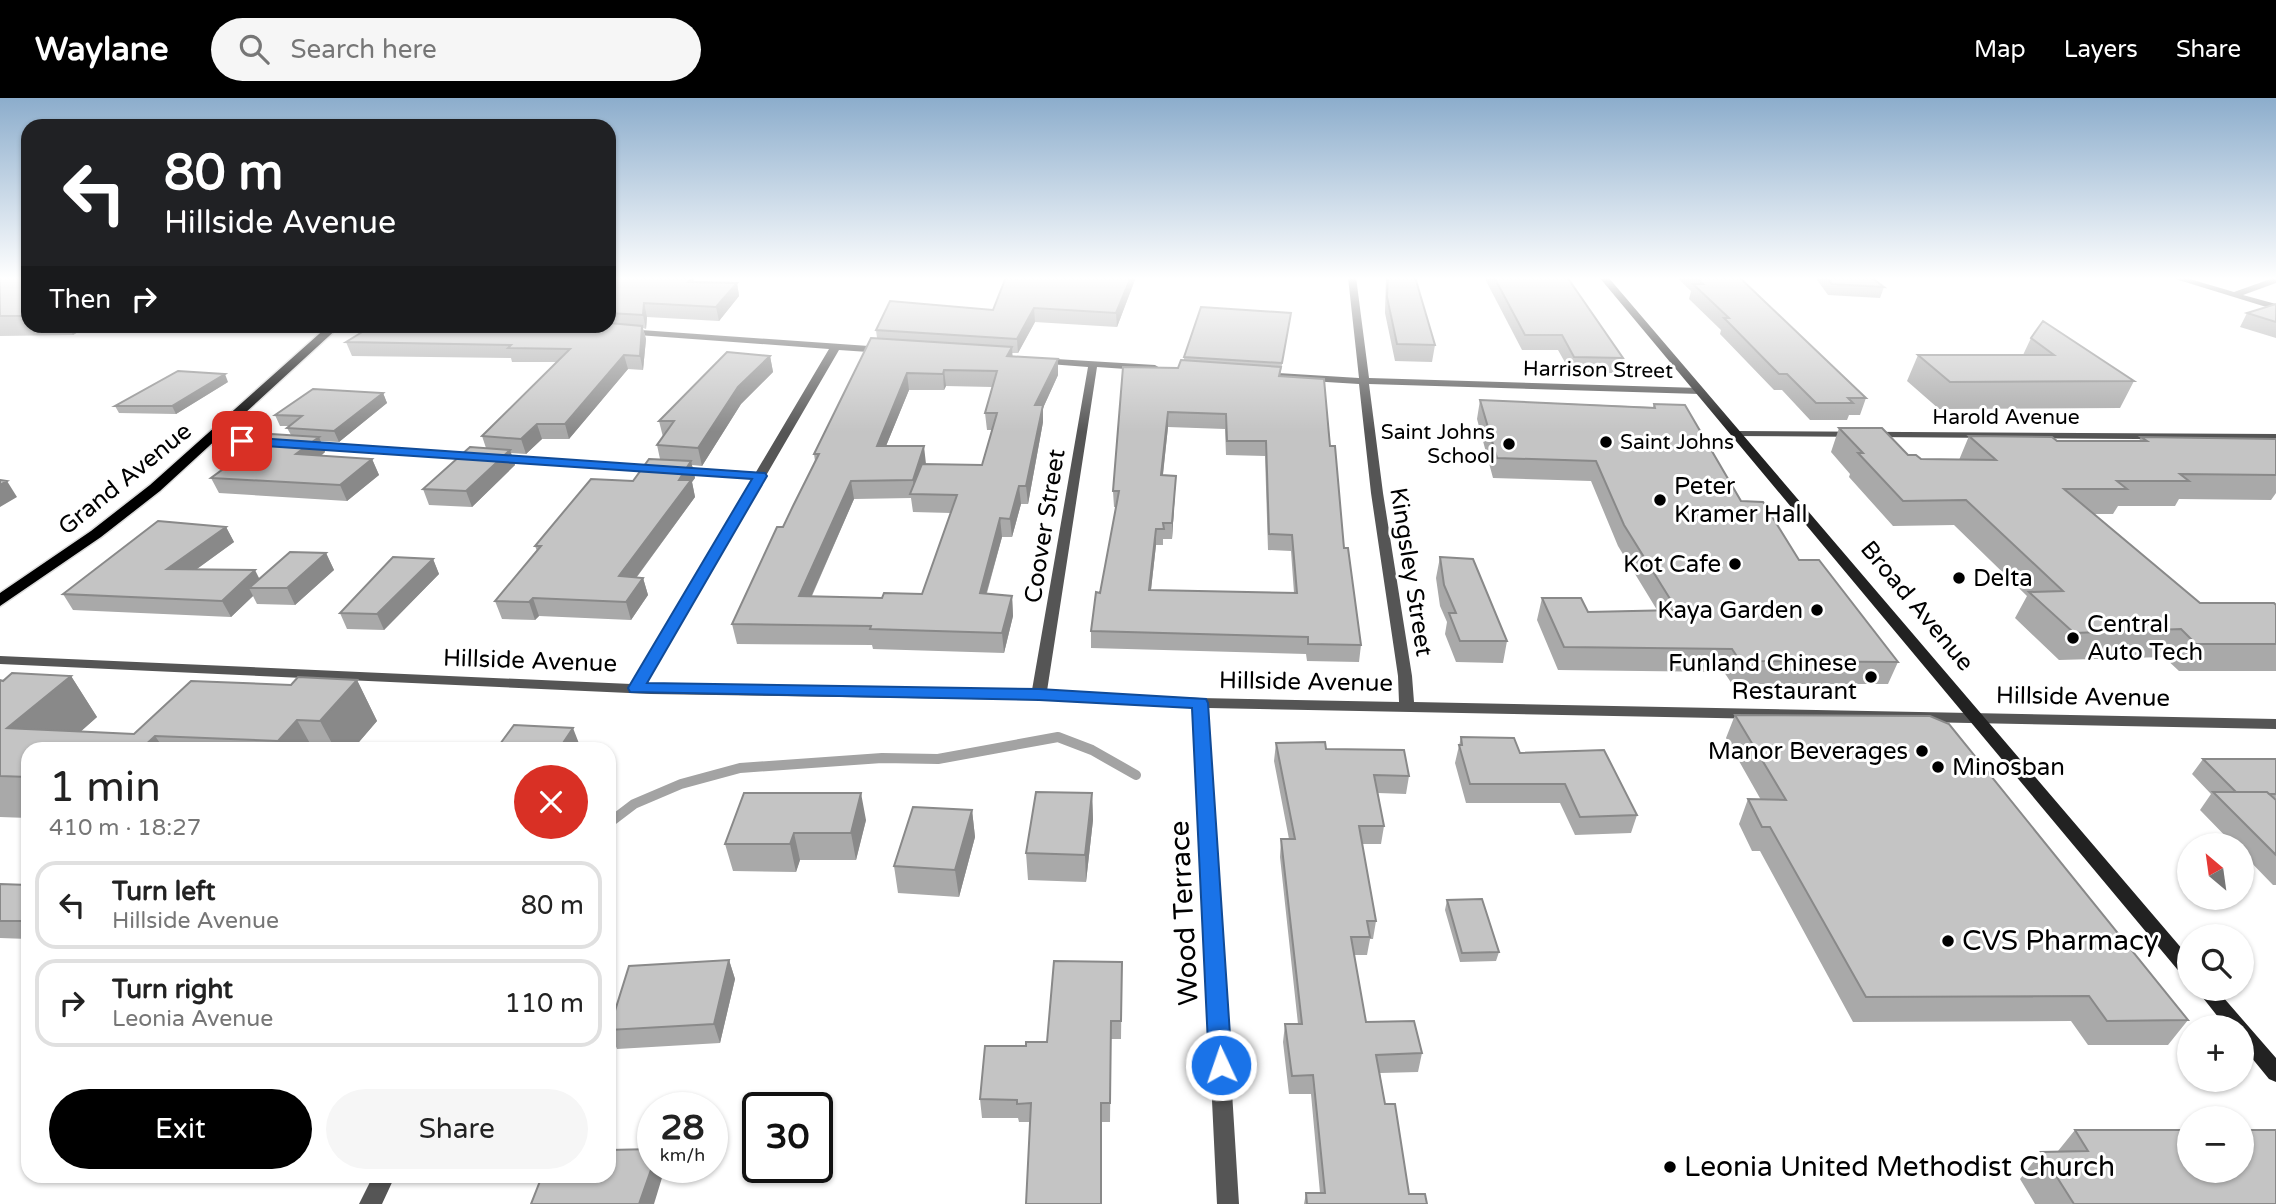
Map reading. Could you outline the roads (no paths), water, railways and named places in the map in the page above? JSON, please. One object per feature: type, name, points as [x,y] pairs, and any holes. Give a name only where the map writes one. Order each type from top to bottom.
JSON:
[{"type":"main road","name":"Grand Avenue","points":[[0,601],[96,534],[209,441],[326,333]]},
{"type":"street","name":"Kingsley Street","points":[[1357,329],[1407,707]]},
{"type":"street","name":"Broad Avenue","points":[[1647,329],[2177,956]]},
{"type":"street","points":[[616,331],[890,350]]},
{"type":"street","points":[[636,688],[835,346]]},
{"type":"street","points":[[1025,360],[1160,369]]},
{"type":"street","name":"Coover Street","points":[[1039,695],[1093,364]]},
{"type":"street","name":"Harrison Street","points":[[1255,374],[1363,381],[1700,391]]},
{"type":"street","name":"Harold Avenue","points":[[1736,434],[2276,437]]},
{"type":"street","points":[[209,441],[761,476]]},
{"type":"street","name":"Hillside Avenue","points":[[0,660],[636,688],[1039,695],[1200,703],[2276,724]]},
{"type":"street","name":"Wood Terrace","points":[[1200,703],[1228,1204]]},
{"type":"street","points":[[2215,1001],[2228,1015]]},
{"type":"street","points":[[2254,1046],[2276,1073]]},
{"type":"street","points":[[370,1204],[380,1183]]},
{"type":"waterway","points":[[616,818],[634,804],[681,784],[740,768],[882,758],[938,759],[1058,737],[1092,750],[1136,775]]},
{"type":"place","name":"Saint Johns","points":[[1606,442]]},
{"type":"place","name":"Saint Johns School","points":[[1509,444]]},
{"type":"place","name":"Peter Kramer Hall","points":[[1660,500]]},
{"type":"place","name":"Kot Cafe","points":[[1735,564]]},
{"type":"place","name":"Delta","points":[[1959,578]]},
{"type":"place","name":"Kaya Garden","points":[[1817,610]]},
{"type":"place","name":"Central Auto Tech","points":[[2073,638]]},
{"type":"place","name":"Funland Chinese Restaurant","points":[[1871,677]]},
{"type":"place","name":"Manor Beverages","points":[[1922,751]]},
{"type":"place","name":"Minosban","points":[[1938,767]]},
{"type":"place","name":"CVS Pharmacy","points":[[1948,941]]},
{"type":"place","name":"Leonia United Methodist Church","points":[[1670,1167]]}]
